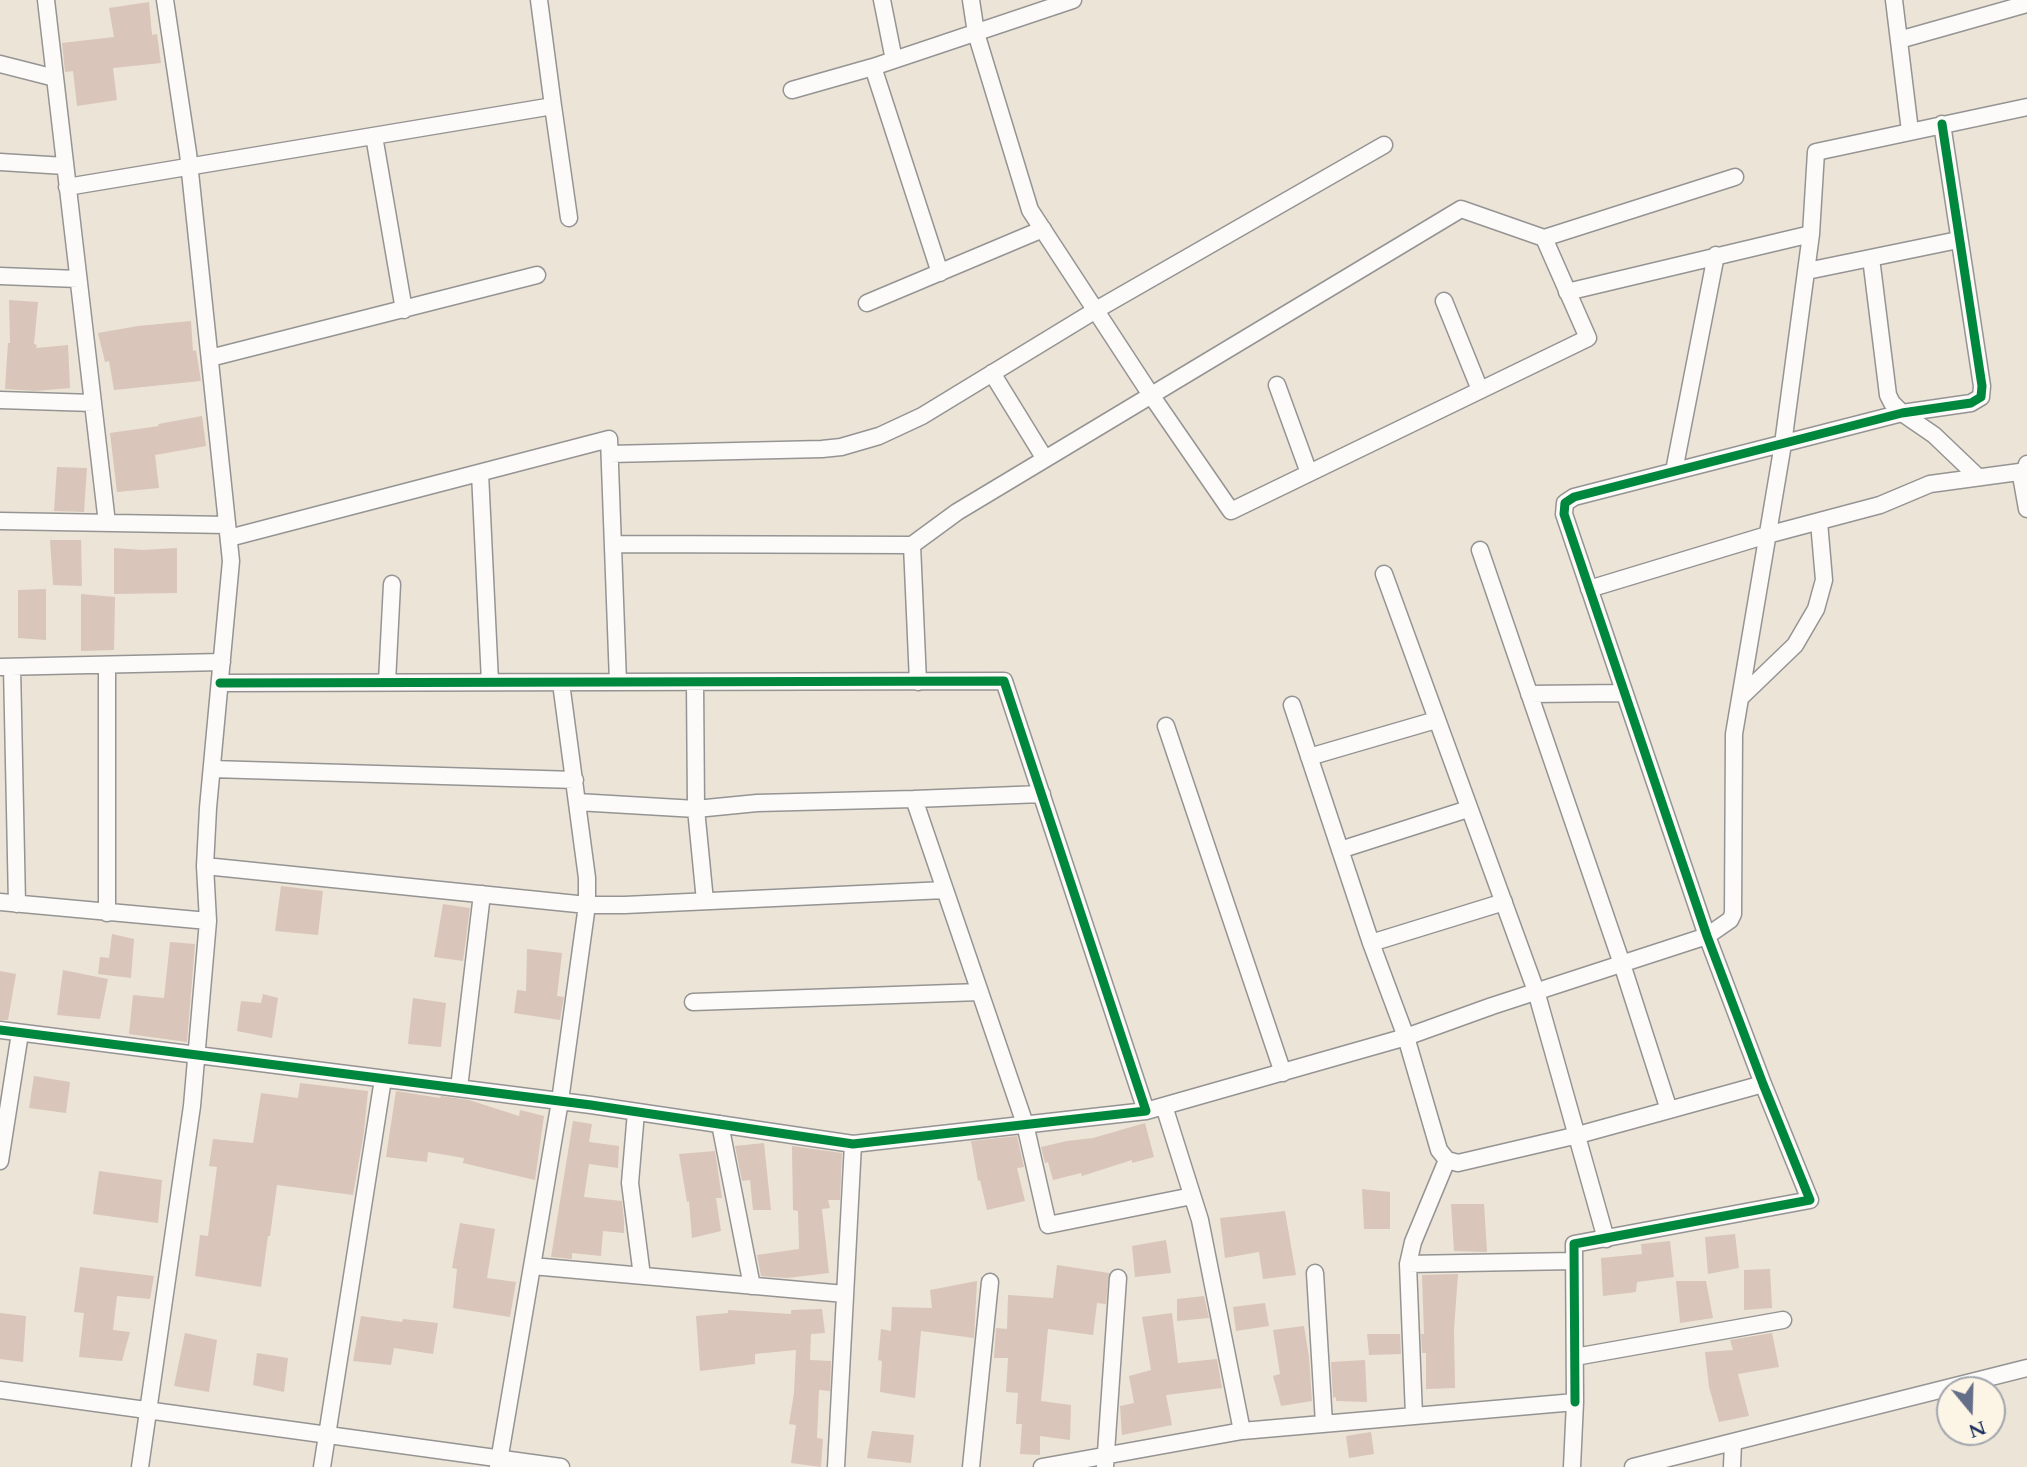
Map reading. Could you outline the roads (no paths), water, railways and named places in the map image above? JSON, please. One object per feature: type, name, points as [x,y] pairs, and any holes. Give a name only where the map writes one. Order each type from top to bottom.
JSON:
[{"type":"street","points":[[46,0],[107,523]]},
{"type":"street","points":[[140,1467],[192,1106],[208,921],[205,866],[231,561],[189,168],[165,0]]},
{"type":"street","points":[[539,0],[569,218]]},
{"type":"street","points":[[881,0],[894,60]]},
{"type":"street","points":[[971,0],[976,33],[1030,210],[1151,396],[1231,512],[1588,338],[1544,238]]},
{"type":"street","points":[[1894,0],[1910,131]]},
{"type":"street","points":[[792,90],[873,67],[1064,2]]},
{"type":"street","points":[[1899,40],[2023,5]]},
{"type":"street","points":[[0,64],[55,78]]},
{"type":"street","points":[[873,67],[940,272]]},
{"type":"street","points":[[67,187],[553,106]]},
{"type":"street","points":[[0,1030],[560,1101],[853,1144],[1146,1111],[1406,1037],[1536,991],[1707,936],[1730,920],[1733,914],[1733,745],[1783,444],[1807,271],[1816,152],[2027,107]]},
{"type":"street","points":[[1572,1467],[1574,1244],[1810,1200],[1707,936],[1564,514],[1565,503],[1574,497],[1674,471],[1902,413],[1971,403],[1981,397],[1982,386],[1942,124]]},
{"type":"street","points":[[374,136],[404,310]]},
{"type":"street","points":[[610,454],[822,449],[841,447],[899,428],[1096,310],[1384,145]]},
{"type":"street","points":[[0,162],[65,166]]},
{"type":"street","points":[[613,544],[912,545],[957,512],[1461,209],[1544,238],[1735,177]]},
{"type":"street","points":[[867,303],[1043,229]]},
{"type":"street","points":[[1567,292],[1811,234]]},
{"type":"street","points":[[1807,271],[1958,240]]},
{"type":"street","points":[[1674,471],[1716,255]]},
{"type":"street","points":[[1871,258],[1888,395],[1902,413],[1934,435],[1978,477]]},
{"type":"street","points":[[210,358],[537,275]]},
{"type":"street","points":[[0,276],[78,279]]},
{"type":"street","points":[[1444,301],[1480,390]]},
{"type":"street","points":[[992,373],[1045,459]]},
{"type":"street","points":[[1277,385],[1310,473]]},
{"type":"street","points":[[0,400],[93,403]]},
{"type":"street","points":[[0,522],[107,523],[228,532],[609,439],[618,682]]},
{"type":"street","points":[[1589,589],[1767,535],[1880,505],[1930,484],[2026,469],[2022,481],[2027,509]]},
{"type":"street","points":[[480,472],[490,682]]},
{"type":"street","points":[[1740,698],[1795,645],[1816,609],[1824,580],[1819,522]]},
{"type":"street","points":[[912,545],[918,682]]},
{"type":"street","points":[[1480,550],[1622,964],[1669,1110]]},
{"type":"street","points":[[1384,574],[1536,991],[1606,1238]]},
{"type":"street","points":[[387,682],[392,584]]},
{"type":"street","points":[[17,904],[6,667],[222,662]]},
{"type":"street","points":[[107,665],[107,913]]},
{"type":"street","points":[[220,682],[561,684],[1004,681],[1146,1111]]},
{"type":"street","points":[[695,682],[696,809],[705,901]]},
{"type":"street","points":[[499,1463],[560,1101],[587,905],[587,878],[561,684]]},
{"type":"street","points":[[1530,694],[1624,693]]},
{"type":"street","points":[[1292,705],[1371,943],[1406,1037],[1439,1150],[1447,1160],[1458,1163],[1578,1135],[1763,1084]]},
{"type":"street","points":[[1309,757],[1436,720]]},
{"type":"street","points":[[1166,726],[1283,1073]]},
{"type":"street","points":[[212,769],[575,780]]},
{"type":"street","points":[[577,802],[696,809],[757,803],[1042,794]]},
{"type":"street","points":[[914,799],[1025,1125],[1048,1225],[1192,1195]]},
{"type":"street","points":[[1340,850],[1468,809]]},
{"type":"street","points":[[205,866],[587,905],[945,890]]},
{"type":"street","points":[[459,1088],[482,894]]},
{"type":"street","points":[[0,902],[208,921]]},
{"type":"street","points":[[1371,943],[1504,902]]},
{"type":"street","points":[[693,1002],[980,992]]},
{"type":"street","points":[[0,1161],[2,1134],[20,1032]]},
{"type":"street","points":[[322,1467],[383,1079]]},
{"type":"street","points":[[1164,1106],[1200,1220],[1242,1431]]},
{"type":"street","points":[[636,1112],[630,1183],[642,1276]]},
{"type":"street","points":[[720,1124],[752,1286]]},
{"type":"street","points":[[836,1467],[853,1144]]},
{"type":"street","points":[[1415,1416],[1408,1264],[1413,1242],[1447,1160]]},
{"type":"street","points":[[1408,1264],[1574,1261]]},
{"type":"street","points":[[532,1266],[845,1294]]},
{"type":"street","points":[[1315,1273],[1324,1424]]},
{"type":"street","points":[[1105,1461],[1118,1278]]},
{"type":"street","points":[[971,1467],[990,1282]]},
{"type":"street","points":[[1575,1357],[1783,1320]]},
{"type":"street","points":[[1633,1467],[2027,1368]]},
{"type":"street","points":[[0,1390],[327,1435],[499,1463],[561,1467]]},
{"type":"street","points":[[1042,1467],[1105,1461],[1242,1431],[1574,1402]]},
{"type":"street","points":[[1732,1442],[1732,1467]]}]
